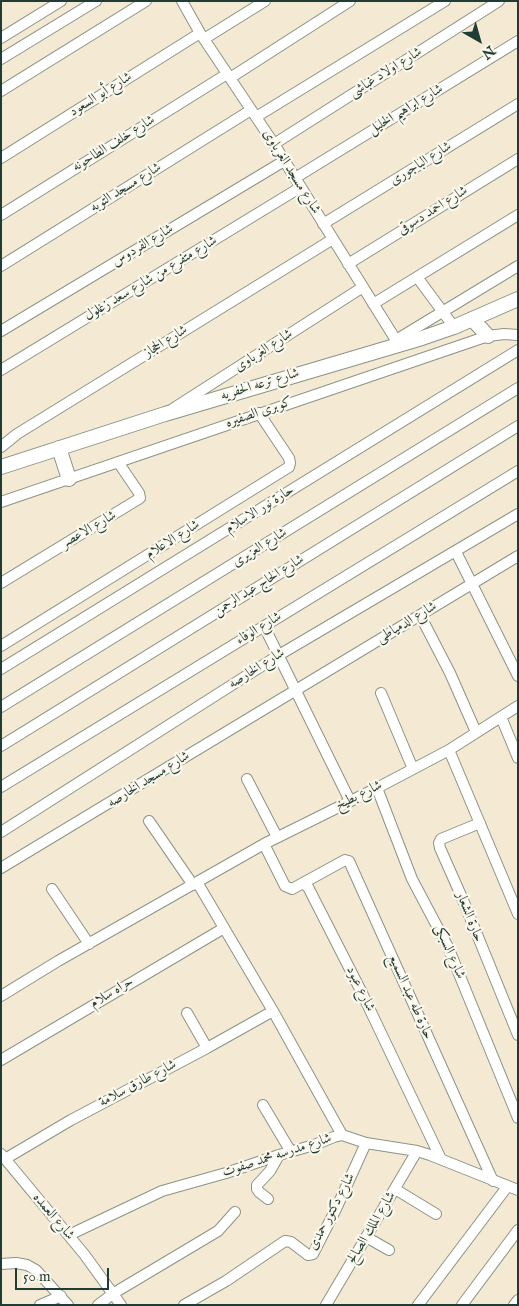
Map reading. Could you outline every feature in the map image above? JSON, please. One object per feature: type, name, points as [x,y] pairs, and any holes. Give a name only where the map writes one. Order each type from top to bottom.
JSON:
[{"type":"street","points":[[1,38],[62,1]]},
{"type":"street","points":[[1,59],[96,1]]},
{"type":"street","points":[[1,91],[146,1]]},
{"type":"street","name":"شارع مسجد الغرباوى","points":[[182,1],[202,36],[274,144],[397,342]]},
{"type":"street","name":"شارع أبو السعود","points":[[1,158],[202,36],[265,1]]},
{"type":"street","name":"شارع خلف الطاحونه","points":[[1,215],[350,1]]},
{"type":"street","name":"شارع مسجد التوبه","points":[[1,266],[445,1]]},
{"type":"street","name":"شارع اولاد غباشى","points":[[274,144],[499,1]]},
{"type":"street","name":"شارع ابراهيم الخليل","points":[[295,178],[518,41]]},
{"type":"street","name":"شارع الباجورى","points":[[324,224],[518,104]]},
{"type":"street","name":"شارع احمد دسوقى","points":[[348,264],[518,159]]},
{"type":"street","name":"شارع الفردوس","points":[[1,331],[284,161]]},
{"type":"street","name":"شارع متفرع من شارع سعد زغلول","points":[[1,370],[301,187]]},
{"type":"street","points":[[373,304],[518,215]]},
{"type":"street","name":"شارع الحجاز","points":[[1,447],[17,434],[333,239]]},
{"type":"street","points":[[397,342],[518,266]]},
{"type":"street","points":[[418,277],[454,327]]},
{"type":"street","name":"شارع الغرباوى","points":[[165,414],[363,287]]},
{"type":"street","name":"شارع ترعه الحفريه","points":[[1,467],[397,342],[454,327],[518,300]]},
{"type":"street","points":[[472,320],[488,336]]},
{"type":"street","name":"كوبرى الصفيره","points":[[1,502],[488,336],[518,335]]},
{"type":"street","name":"حارة نور الاسلام","points":[[1,669],[518,350]]},
{"type":"street","name":"شارع العزيرى","points":[[1,707],[518,388]]},
{"type":"street","name":"شارع الاعلام","points":[[1,646],[289,467],[289,458],[259,413]]},
{"type":"street","name":"شارع الحاج عبد الرحمن","points":[[1,746],[518,426]]},
{"type":"street","points":[[59,448],[69,479]]},
{"type":"street","name":"شارع الاعصر","points":[[1,583],[140,498],[139,493],[118,462]]},
{"type":"street","name":"شارع الوفاء","points":[[1,787],[518,471]]},
{"type":"street","name":"شارع الخارصه","points":[[1,832],[279,655],[518,514]]},
{"type":"street","points":[[456,552],[518,676]]},
{"type":"street","name":"شارع الدمياطى","points":[[296,689],[518,556]]},
{"type":"street","points":[[420,615],[450,674],[476,732]]},
{"type":"street","points":[[264,626],[350,801]]},
{"type":"street","name":"شارع مسجد الخارصه","points":[[1,868],[296,689]]},
{"type":"street","points":[[381,693],[413,769]]},
{"type":"street","name":"شارع بطيخ","points":[[1,996],[264,844],[449,750],[518,706]]},
{"type":"street","points":[[500,717],[518,758]]},
{"type":"street","points":[[449,750],[518,914]]},
{"type":"street","points":[[247,779],[277,837]]},
{"type":"street","name":"شارع السبكى","points":[[377,788],[412,879],[448,947],[518,1118]]},
{"type":"street","points":[[149,820],[224,928],[342,1135]]},
{"type":"street","name":"حارة الشعار","points":[[480,823],[441,839],[439,843],[518,1035]]},
{"type":"street","points":[[264,844],[285,886],[292,888],[303,883]]},
{"type":"street","name":"حارة طه عبد السميع","points":[[303,883],[346,860],[349,861],[493,1181]]},
{"type":"street","name":"شارع عبود","points":[[303,883],[308,887],[361,991],[441,1159]]},
{"type":"street","points":[[52,889],[89,944]]},
{"type":"street","name":"حراه سلام","points":[[1,1060],[224,928]]},
{"type":"street","name":"شارع طارق سلامة","points":[[4,1162],[71,1120],[207,1048],[272,1011]]},
{"type":"street","points":[[187,1014],[207,1048]]},
{"type":"street","points":[[263,1105],[291,1152]]},
{"type":"street","name":"شارع مدرسه محمد صفوت","points":[[69,1235],[162,1191],[226,1174],[342,1135],[366,1144],[417,1151],[518,1190]]},
{"type":"street","name":"شارع دكتور حمدى","points":[[184,1305],[226,1281],[285,1241],[291,1242],[308,1255],[313,1254],[340,1202],[366,1144]]},
{"type":"street","name":"شارع الملك الصالح","points":[[326,1305],[417,1151]]},
{"type":"street","points":[[268,1199],[259,1192],[257,1185],[270,1171],[280,1155]]},
{"type":"street","name":"شارع العمده","points":[[4,1162],[69,1235],[114,1293],[121,1305]]},
{"type":"street","points":[[418,1305],[507,1187]]},
{"type":"street","points":[[395,1189],[436,1214]]},
{"type":"street","points":[[98,1305],[114,1293],[218,1231],[235,1212]]},
{"type":"street","points":[[462,1305],[518,1230]]},
{"type":"street","points":[[366,1237],[389,1250]]},
{"type":"street","points":[[1,1264],[16,1262],[36,1270],[68,1305]]},
{"type":"street","points":[[40,1305],[60,1296]]},
{"type":"street","points":[[514,1305],[518,1300]]}]
